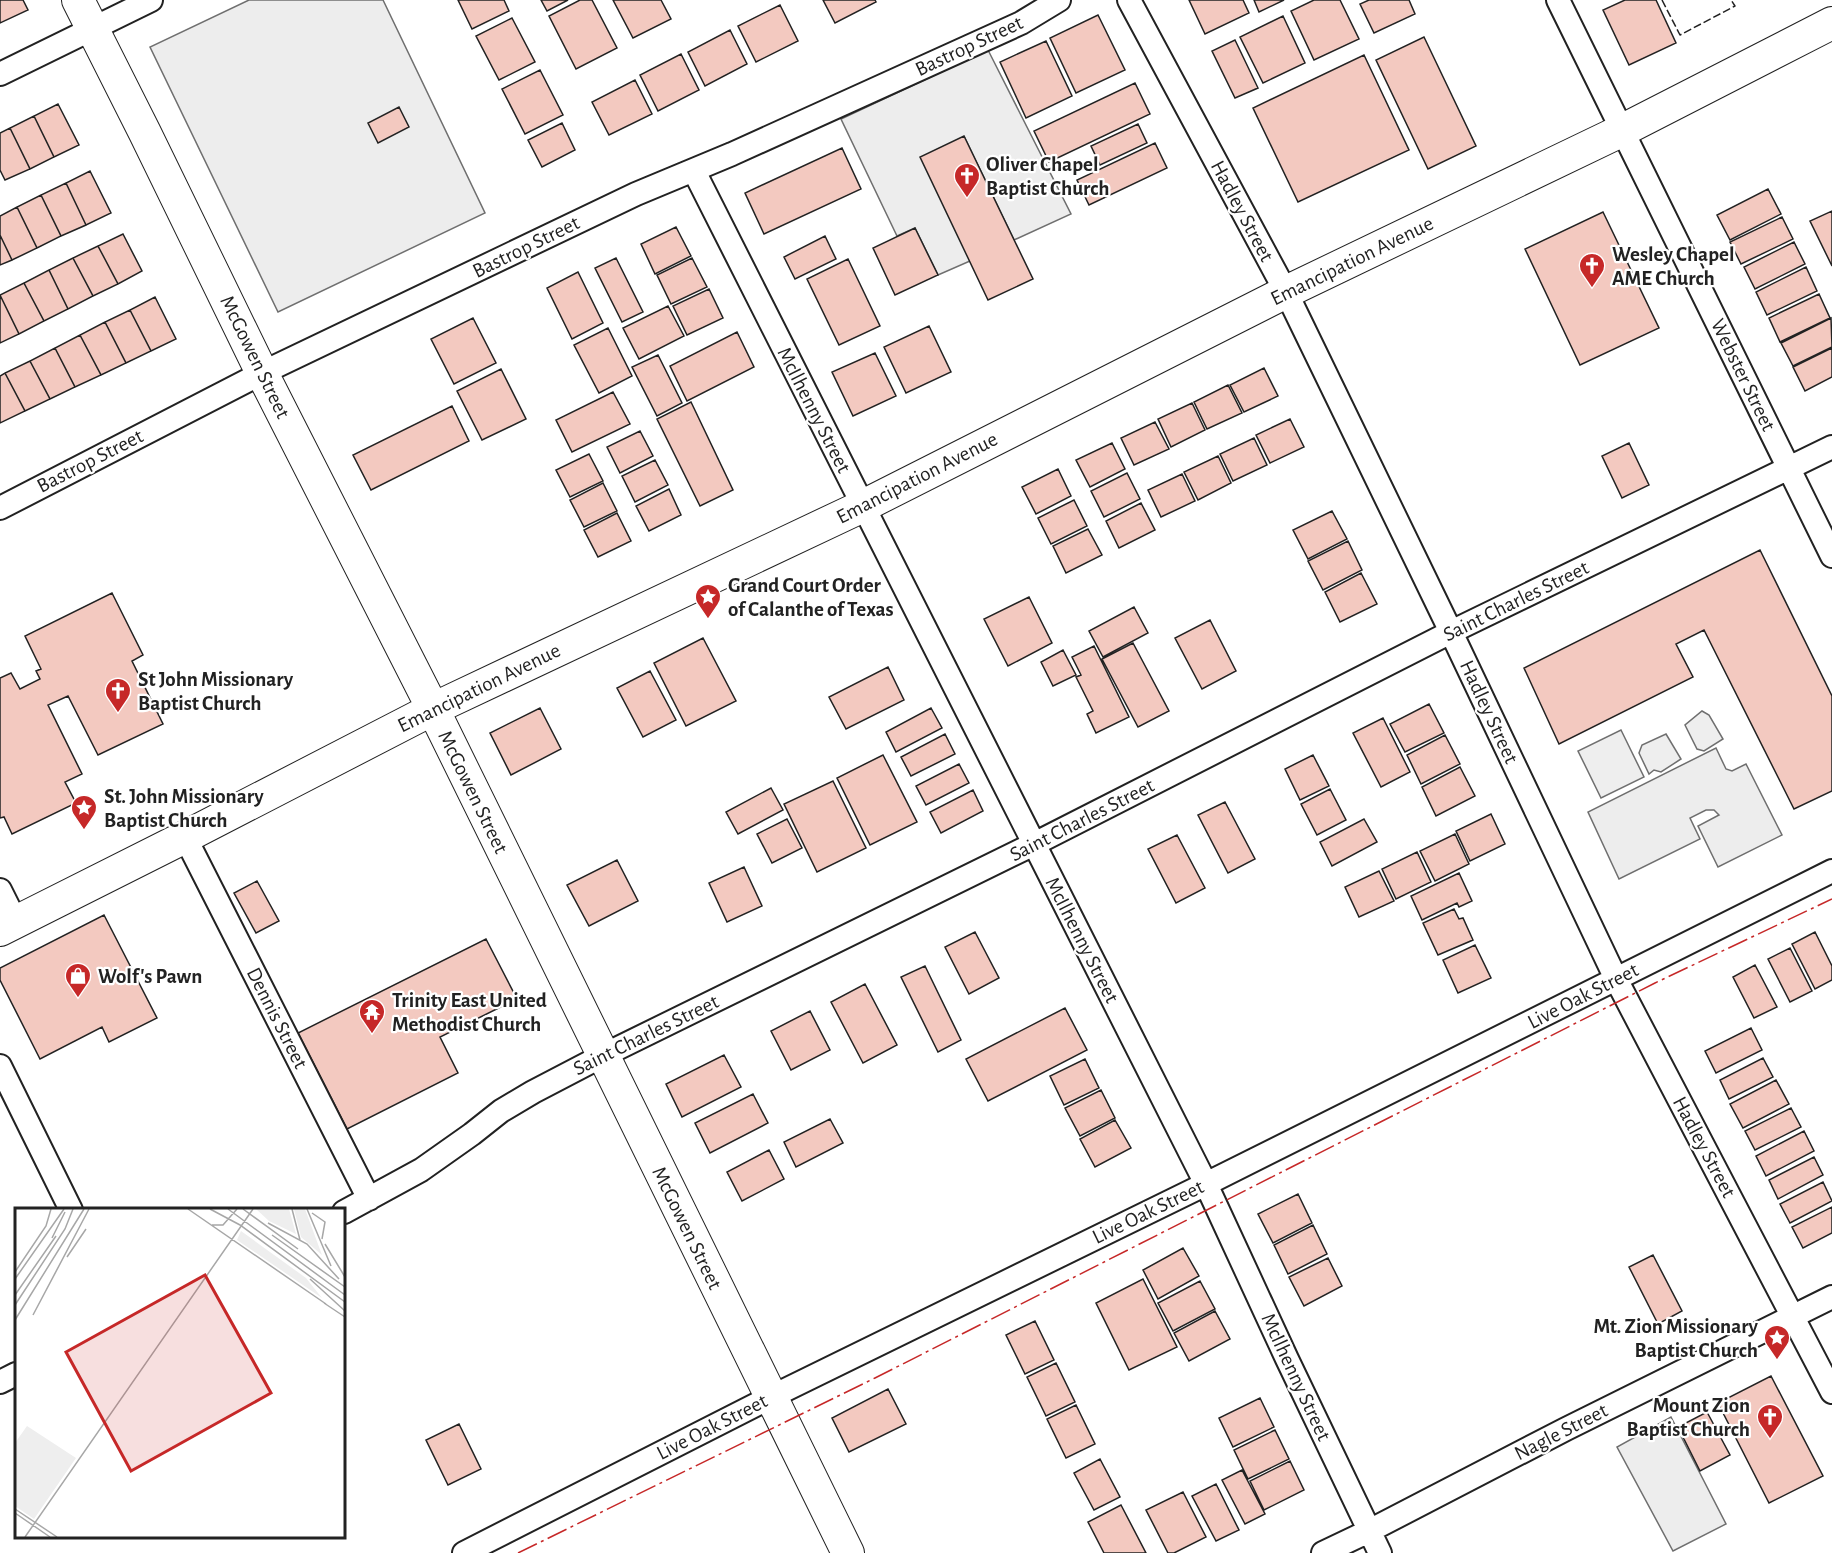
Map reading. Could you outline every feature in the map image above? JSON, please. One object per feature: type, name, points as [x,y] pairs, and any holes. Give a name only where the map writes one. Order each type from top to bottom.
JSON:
[{"type":"main road","name":"McGowen Street","points":[[78,0],[146,133],[262,373],[432,709],[848,1553]]},
{"type":"main road","name":"Emancipation Avenue","points":[[8,926],[432,709],[863,506],[1286,292],[1623,130],[1832,23]]},
{"type":"street","points":[[0,74],[151,0]]},
{"type":"street","name":"Bastrop Street","points":[[0,508],[262,373],[636,194],[694,171],[1021,23],[1059,0]]},
{"type":"street","name":"Hadley Street","points":[[1129,0],[1286,292],[1616,979],[1832,1392]]},
{"type":"street","name":"Webster Street","points":[[1558,0],[1832,556]]},
{"type":"street","name":"McIlhenny Street","points":[[694,171],[1206,1184],[1380,1553]]},
{"type":"street","name":"Saint Charles Street","points":[[345,1211],[421,1170],[501,1111],[602,1056],[1034,844],[1451,632],[1832,447]]},
{"type":"street","name":"Dennis Street","points":[[185,837],[369,1199]]},
{"type":"street","name":"Live Oak Street","points":[[464,1553],[771,1397],[1206,1184],[1832,871]]},
{"type":"street","points":[[0,890],[8,926]]},
{"type":"street","points":[[0,1066],[71,1208]]},
{"type":"street","name":"Nagle Street","points":[[1323,1553],[1832,1297]]},
{"type":"street","points":[[0,1382],[15,1374]]},
{"type":"shaded area","points":[[249,0],[383,0],[485,213],[278,312],[150,47]]},
{"type":"shaded area","points":[[988,50],[1071,214],[1014,240],[964,136],[970,261],[938,275],[915,228],[897,236],[841,119]]},
{"type":"shaded area","points":[[1702,711],[1709,715],[1723,739],[1704,751],[1697,749],[1685,725]]},
{"type":"shaded area","points":[[1621,730],[1644,777],[1601,798],[1578,751]]},
{"type":"shaded area","points":[[1666,734],[1681,759],[1661,772],[1654,770],[1649,774],[1639,753],[1642,745]]},
{"type":"shaded area","points":[[1716,748],[1726,769],[1732,771],[1746,764],[1782,835],[1718,867],[1698,826],[1719,815],[1714,810],[1706,810],[1690,818],[1700,839],[1619,879],[1588,812]]},
{"type":"shaded area","points":[[1671,1417],[1726,1524],[1673,1551],[1617,1447]]},
{"type":"building","points":[[0,0],[23,0],[28,10],[0,23]]},
{"type":"building","points":[[458,0],[504,0],[509,11],[472,29]]},
{"type":"building","points":[[541,0],[568,0],[547,11]]},
{"type":"building","points":[[580,0],[592,0],[617,48],[576,69],[549,16]]},
{"type":"building","points":[[613,0],[661,0],[671,19],[633,38]]},
{"type":"building","points":[[823,0],[875,0],[876,2],[835,23]]},
{"type":"building","points":[[1189,0],[1243,0],[1249,13],[1205,34]]},
{"type":"building","points":[[1254,0],[1284,0],[1259,12]]},
{"type":"building","points":[[1314,0],[1340,0],[1359,39],[1314,60],[1291,11]]},
{"type":"building","points":[[1369,0],[1409,0],[1415,14],[1374,33],[1360,4]]},
{"type":"building","points":[[1625,0],[1656,0],[1676,43],[1629,65],[1603,10]]},
{"type":"building","points":[[780,5],[798,41],[756,62],[738,26]]},
{"type":"building","points":[[1098,15],[1125,70],[1076,93],[1050,38]]},
{"type":"building","points":[[1283,16],[1305,63],[1263,83],[1240,37]]},
{"type":"building","points":[[512,18],[535,62],[499,80],[476,36]]},
{"type":"building","points":[[730,30],[747,64],[705,86],[688,52]]},
{"type":"building","points":[[1424,37],[1476,146],[1428,169],[1376,60]]},
{"type":"building","points":[[1235,40],[1258,88],[1235,98],[1212,51]]},
{"type":"building","points":[[1046,41],[1072,96],[1026,118],[1000,62]]},
{"type":"building","points":[[681,54],[699,90],[658,111],[640,75]]},
{"type":"building","points":[[1364,55],[1409,150],[1298,202],[1253,108]]},
{"type":"building","points":[[540,70],[563,115],[525,134],[502,89]]},
{"type":"building","points":[[635,80],[652,114],[609,135],[592,102]]},
{"type":"building","points":[[1135,83],[1150,114],[1049,162],[1034,131]]},
{"type":"building","points":[[58,104],[79,145],[54,157],[34,116]]},
{"type":"building","points":[[399,107],[409,127],[378,143],[368,123]]},
{"type":"building","points":[[34,116],[54,157],[30,169],[10,128]]},
{"type":"building","points":[[562,123],[575,150],[542,167],[528,140]]},
{"type":"building","points":[[1138,124],[1147,143],[1100,165],[1091,146]]},
{"type":"building","points":[[10,128],[30,169],[5,180],[0,170],[0,133]]},
{"type":"building","name":"Oliver Chapel Baptist Church","points":[[964,136],[1033,279],[988,300],[920,157]]},
{"type":"building","points":[[1155,143],[1167,168],[1089,205],[1077,180]]},
{"type":"building","points":[[842,148],[861,189],[764,234],[745,193]]},
{"type":"building","points":[[90,171],[111,213],[86,225],[66,183]]},
{"type":"building","points":[[66,183],[86,225],[61,236],[41,195]]},
{"type":"building","points":[[1768,189],[1781,214],[1730,240],[1717,215]]},
{"type":"building","points":[[41,195],[61,236],[37,248],[17,207]]},
{"type":"building","points":[[17,207],[37,248],[12,260],[0,235],[0,216]]},
{"type":"building","points":[[1832,211],[1832,266],[1810,221]]},
{"type":"building","name":"Wesley Chapel AME Church","points":[[1603,212],[1659,328],[1580,365],[1525,249]]},
{"type":"building","points":[[1782,217],[1793,239],[1741,264],[1730,242]]},
{"type":"building","points":[[676,227],[691,256],[655,274],[641,244]]},
{"type":"building","points":[[915,228],[938,275],[895,295],[873,248]]},
{"type":"building","points":[[123,234],[142,271],[118,284],[98,246]]},
{"type":"building","points":[[0,235],[12,260],[0,265]]},
{"type":"building","points":[[825,236],[836,259],[795,279],[784,257]]},
{"type":"building","points":[[1794,242],[1805,264],[1755,289],[1744,267]]},
{"type":"building","points":[[98,246],[118,284],[93,296],[73,258]]},
{"type":"building","points":[[73,258],[93,296],[68,309],[49,270]]},
{"type":"building","points":[[616,258],[643,312],[622,322],[595,268]]},
{"type":"building","points":[[692,258],[707,287],[671,304],[657,275]]},
{"type":"building","points":[[848,259],[880,326],[839,345],[807,279]]},
{"type":"building","points":[[1806,267],[1817,291],[1767,315],[1756,292]]},
{"type":"building","points":[[49,270],[68,309],[44,321],[24,283]]},
{"type":"building","points":[[578,272],[603,323],[572,339],[547,288]]},
{"type":"building","points":[[24,283],[44,321],[19,334],[0,295]]},
{"type":"building","points":[[709,289],[723,318],[687,335],[673,306]]},
{"type":"building","points":[[1819,294],[1830,318],[1780,342],[1769,318]]},
{"type":"building","points":[[0,295],[19,334],[0,343]]},
{"type":"building","points":[[155,297],[176,339],[151,351],[130,310]]},
{"type":"building","points":[[668,306],[684,336],[639,359],[623,328]]},
{"type":"building","points":[[130,310],[151,351],[126,363],[105,322]]},
{"type":"building","points":[[473,318],[496,363],[454,384],[431,339]]},
{"type":"building","points":[[1831,318],[1832,347],[1793,366],[1781,343]]},
{"type":"building","points":[[105,322],[126,363],[101,375],[80,335]]},
{"type":"building","points":[[929,326],[951,372],[906,393],[884,347]]},
{"type":"building","points":[[608,328],[632,376],[599,393],[574,345]]},
{"type":"building","points":[[737,332],[754,367],[687,401],[670,366]]},
{"type":"building","points":[[80,335],[101,375],[75,387],[55,348]]},
{"type":"building","points":[[55,348],[75,387],[50,399],[30,361]]},
{"type":"building","points":[[1832,348],[1832,377],[1805,391],[1793,367]]},
{"type":"building","points":[[875,353],[896,396],[853,416],[832,372]]},
{"type":"building","points":[[658,355],[682,403],[657,416],[632,367]]},
{"type":"building","points":[[30,361],[50,399],[25,411],[5,373]]},
{"type":"building","points":[[1264,368],[1278,396],[1244,412],[1230,385]]},
{"type":"building","points":[[501,369],[526,419],[482,440],[457,391]]},
{"type":"building","points":[[5,373],[25,411],[0,423],[0,376]]},
{"type":"building","points":[[1228,385],[1242,413],[1207,429],[1194,402]]},
{"type":"building","points":[[613,392],[630,424],[572,452],[556,420]]},
{"type":"building","points":[[691,402],[733,490],[700,506],[657,419]]},
{"type":"building","points":[[1192,403],[1205,430],[1171,447],[1158,419]]},
{"type":"building","points":[[452,406],[469,441],[371,490],[353,455]]},
{"type":"building","points":[[1290,419],[1304,447],[1270,463],[1256,435]]},
{"type":"building","points":[[1155,422],[1169,449],[1134,465],[1121,438]]},
{"type":"building","points":[[640,431],[653,456],[620,473],[607,447]]},
{"type":"building","points":[[1254,438],[1267,465],[1233,481],[1220,454]]},
{"type":"building","points":[[1112,443],[1125,469],[1090,487],[1076,460]]},
{"type":"building","points":[[1629,443],[1649,485],[1622,498],[1602,456]]},
{"type":"building","points":[[589,454],[603,481],[570,497],[556,470]]},
{"type":"building","points":[[1218,456],[1231,483],[1198,500],[1184,472]]},
{"type":"building","points":[[655,460],[668,485],[635,502],[622,476]]},
{"type":"building","points":[[1058,469],[1071,496],[1036,514],[1022,487]]},
{"type":"building","points":[[1127,473],[1140,499],[1104,517],[1091,491]]},
{"type":"building","points":[[1182,474],[1195,501],[1161,517],[1148,490]]},
{"type":"building","points":[[603,483],[617,511],[584,527],[570,500]]},
{"type":"building","points":[[669,489],[681,515],[649,531],[636,506]]},
{"type":"building","points":[[1074,500],[1087,526],[1051,544],[1038,518]]},
{"type":"building","points":[[1141,503],[1155,530],[1119,548],[1106,521]]},
{"type":"building","points":[[1332,511],[1347,539],[1308,559],[1293,530]]},
{"type":"building","points":[[617,513],[631,541],[598,557],[584,530]]},
{"type":"building","points":[[1088,529],[1102,555],[1066,573],[1053,546]]},
{"type":"building","points":[[1348,541],[1362,570],[1323,590],[1308,561]]},
{"type":"building","points":[[1760,550],[1832,696],[1832,791],[1794,809],[1704,630],[1676,644],[1693,677],[1559,744],[1524,668]]},
{"type":"building","points":[[1361,573],[1377,604],[1340,622],[1325,592]]},
{"type":"building","name":"St John Missionary Baptist Church","points":[[112,593],[143,655],[132,661],[163,724],[98,755],[68,696],[48,705],[82,774],[65,782],[76,803],[12,834],[4,817],[0,818],[0,678],[11,673],[20,689],[40,679],[36,671],[41,669],[25,636]]},
{"type":"building","points":[[1029,597],[1052,643],[1008,666],[984,619]]},
{"type":"building","points":[[1134,607],[1148,633],[1103,657],[1089,631]]},
{"type":"building","points":[[1210,620],[1236,671],[1202,689],[1175,638]]},
{"type":"building","points":[[703,638],[736,701],[686,726],[654,663]]},
{"type":"building","points":[[1133,643],[1169,711],[1138,727],[1102,659]]},
{"type":"building","points":[[1094,646],[1129,717],[1096,733],[1087,714],[1093,711],[1076,677],[1081,675],[1072,657]]},
{"type":"building","points":[[1063,650],[1076,675],[1053,686],[1041,662]]},
{"type":"building","points":[[888,667],[904,700],[846,729],[829,697]]},
{"type":"building","points":[[650,671],[676,720],[643,737],[617,688]]},
{"type":"building","points":[[1429,704],[1444,733],[1405,752],[1390,724]]},
{"type":"building","points":[[540,708],[561,749],[511,775],[490,733]]},
{"type":"building","points":[[931,708],[942,728],[896,752],[886,732]]},
{"type":"building","points":[[1383,718],[1410,772],[1381,787],[1353,733]]},
{"type":"building","points":[[945,734],[955,754],[911,776],[901,757]]},
{"type":"building","points":[[1445,735],[1460,764],[1421,784],[1407,755]]},
{"type":"building","points":[[883,755],[917,822],[870,845],[837,778]]},
{"type":"building","points":[[1313,755],[1329,786],[1300,800],[1285,769]]},
{"type":"building","points":[[959,764],[969,783],[926,805],[916,786]]},
{"type":"building","points":[[1460,767],[1475,796],[1436,816],[1422,787]]},
{"type":"building","points":[[833,781],[866,848],[817,872],[784,804]]},
{"type":"building","points":[[771,788],[783,810],[738,834],[726,812]]},
{"type":"building","points":[[1330,789],[1346,820],[1317,835],[1301,804]]},
{"type":"building","points":[[973,790],[983,811],[941,833],[930,812]]},
{"type":"building","points":[[1225,802],[1255,859],[1228,873],[1198,815]]},
{"type":"building","points":[[1491,814],[1505,844],[1470,861],[1456,831]]},
{"type":"building","points":[[787,819],[802,848],[772,863],[757,834]]},
{"type":"building","points":[[1364,819],[1377,842],[1332,866],[1320,842]]},
{"type":"building","points":[[1455,834],[1469,864],[1435,881],[1420,851]]},
{"type":"building","points":[[1177,835],[1205,888],[1176,903],[1148,849]]},
{"type":"building","points":[[1417,852],[1431,882],[1396,899],[1382,869]]},
{"type":"building","points":[[617,860],[638,901],[589,926],[567,885]]},
{"type":"building","points":[[744,867],[762,906],[727,922],[709,883]]},
{"type":"building","points":[[1379,871],[1394,901],[1359,917],[1345,887]]},
{"type":"building","points":[[1459,873],[1472,901],[1459,907],[1457,903],[1422,920],[1411,896]]},
{"type":"building","points":[[257,881],[279,921],[256,933],[234,893]]},
{"type":"building","points":[[1454,909],[1459,919],[1463,918],[1473,940],[1438,955],[1423,923]]},
{"type":"building","name":"Wolf's Pawn","points":[[104,915],[157,1018],[109,1042],[102,1027],[40,1059],[0,980],[0,968]]},
{"type":"building","points":[[975,932],[999,978],[969,994],[945,947]]},
{"type":"building","points":[[1815,932],[1832,966],[1832,980],[1815,989],[1792,944]]},
{"type":"building","name":"Trinity East United Methodist Church","points":[[486,939],[517,999],[440,1037],[458,1073],[347,1129],[298,1033]]},
{"type":"building","points":[[1475,945],[1491,978],[1458,993],[1443,960]]},
{"type":"building","points":[[1790,948],[1812,991],[1790,1002],[1768,959]]},
{"type":"building","points":[[1755,965],[1777,1007],[1754,1018],[1733,977]]},
{"type":"building","points":[[925,966],[961,1040],[938,1052],[901,977]]},
{"type":"building","points":[[865,984],[897,1045],[863,1063],[831,1002]]},
{"type":"building","points":[[1065,1008],[1087,1050],[988,1101],[966,1059]]},
{"type":"building","points":[[810,1011],[830,1050],[791,1070],[771,1031]]},
{"type":"building","points":[[1751,1028],[1762,1050],[1716,1073],[1705,1051]]},
{"type":"building","points":[[724,1055],[741,1087],[682,1117],[666,1084]]},
{"type":"building","points":[[1763,1058],[1773,1077],[1729,1099],[1720,1080]]},
{"type":"building","points":[[1085,1059],[1099,1088],[1064,1105],[1050,1076]]},
{"type":"building","points":[[1776,1080],[1789,1104],[1743,1128],[1730,1104]]},
{"type":"building","points":[[1101,1090],[1115,1118],[1080,1136],[1065,1108]]},
{"type":"building","points":[[753,1094],[768,1123],[710,1153],[695,1123]]},
{"type":"building","points":[[1791,1108],[1801,1127],[1755,1150],[1745,1131]]},
{"type":"building","points":[[830,1119],[843,1143],[796,1167],[784,1142]]},
{"type":"building","points":[[1115,1120],[1131,1148],[1095,1167],[1080,1139]]},
{"type":"building","points":[[1804,1131],[1814,1151],[1766,1176],[1756,1156]]},
{"type":"building","points":[[769,1150],[784,1179],[742,1201],[727,1172]]},
{"type":"building","points":[[1814,1157],[1823,1175],[1778,1199],[1769,1180]]},
{"type":"building","points":[[1823,1182],[1832,1201],[1790,1223],[1780,1204]]},
{"type":"building","points":[[1298,1194],[1312,1223],[1273,1243],[1258,1214]]},
{"type":"building","points":[[1832,1207],[1832,1233],[1803,1248],[1792,1227]]},
{"type":"building","points":[[1313,1225],[1327,1254],[1288,1274],[1274,1245]]},
{"type":"building","points":[[1183,1248],[1199,1276],[1158,1299],[1143,1270]]},
{"type":"building","points":[[1653,1255],[1682,1311],[1658,1324],[1629,1267]]},
{"type":"building","points":[[1328,1258],[1342,1286],[1304,1306],[1289,1277]]},
{"type":"building","points":[[1143,1279],[1177,1347],[1129,1370],[1096,1303]]},
{"type":"building","points":[[1200,1281],[1215,1309],[1173,1331],[1158,1303]]},
{"type":"building","points":[[1215,1311],[1230,1339],[1189,1361],[1174,1333]]},
{"type":"building","points":[[1035,1321],[1054,1360],[1025,1374],[1006,1335]]},
{"type":"building","points":[[1056,1363],[1075,1402],[1046,1416],[1027,1377]]},
{"type":"building","name":"Mount Zion Baptist Church","points":[[1771,1376],[1823,1476],[1769,1503],[1718,1403]]},
{"type":"building","points":[[888,1389],[906,1424],[849,1452],[832,1418]]},
{"type":"building","points":[[1260,1398],[1274,1427],[1233,1447],[1219,1418]]},
{"type":"building","points":[[1076,1405],[1095,1444],[1066,1458],[1047,1419]]},
{"type":"building","points":[[1707,1412],[1730,1455],[1700,1471],[1678,1427]]},
{"type":"building","points":[[459,1424],[481,1469],[448,1485],[426,1440]]},
{"type":"building","points":[[1275,1430],[1289,1459],[1248,1479],[1234,1450]]},
{"type":"building","points":[[1100,1459],[1120,1497],[1094,1510],[1074,1473]]},
{"type":"building","points":[[1290,1461],[1304,1490],[1264,1510],[1250,1481]]},
{"type":"building","points":[[1242,1470],[1265,1514],[1245,1524],[1222,1480]]},
{"type":"building","points":[[1216,1484],[1239,1530],[1216,1541],[1192,1496]]},
{"type":"building","points":[[1183,1492],[1206,1537],[1174,1553],[1168,1553],[1146,1510]]},
{"type":"building","points":[[1121,1505],[1146,1553],[1104,1553],[1088,1522]]},
{"type":"fence","points":[[1662,0],[1680,35],[1735,6],[1731,0]]},
{"type":"power","points":[[518,1553],[875,1378],[1655,983],[1832,899]]},
{"type":"place","name":"Oliver Chapel Baptist Church","points":[[967,199]]},
{"type":"place","name":"Wesley Chapel AME Church","points":[[1592,289]]},
{"type":"place","name":"Grand Court Order of Calanthe of Texas","points":[[708,620]]},
{"type":"place","name":"St John Missionary Baptist Church","points":[[118,714]]},
{"type":"place","name":"St. John Missionary Baptist Church","points":[[84,831]]},
{"type":"place","name":"Wolf's Pawn","points":[[78,999]]},
{"type":"place","name":"Trinity East United Methodist Church","points":[[372,1035]]},
{"type":"place","name":"Mt. Zion Missionary Baptist Church","points":[[1777,1361]]},
{"type":"place","name":"Mount Zion Baptist Church","points":[[1770,1440]]}]
